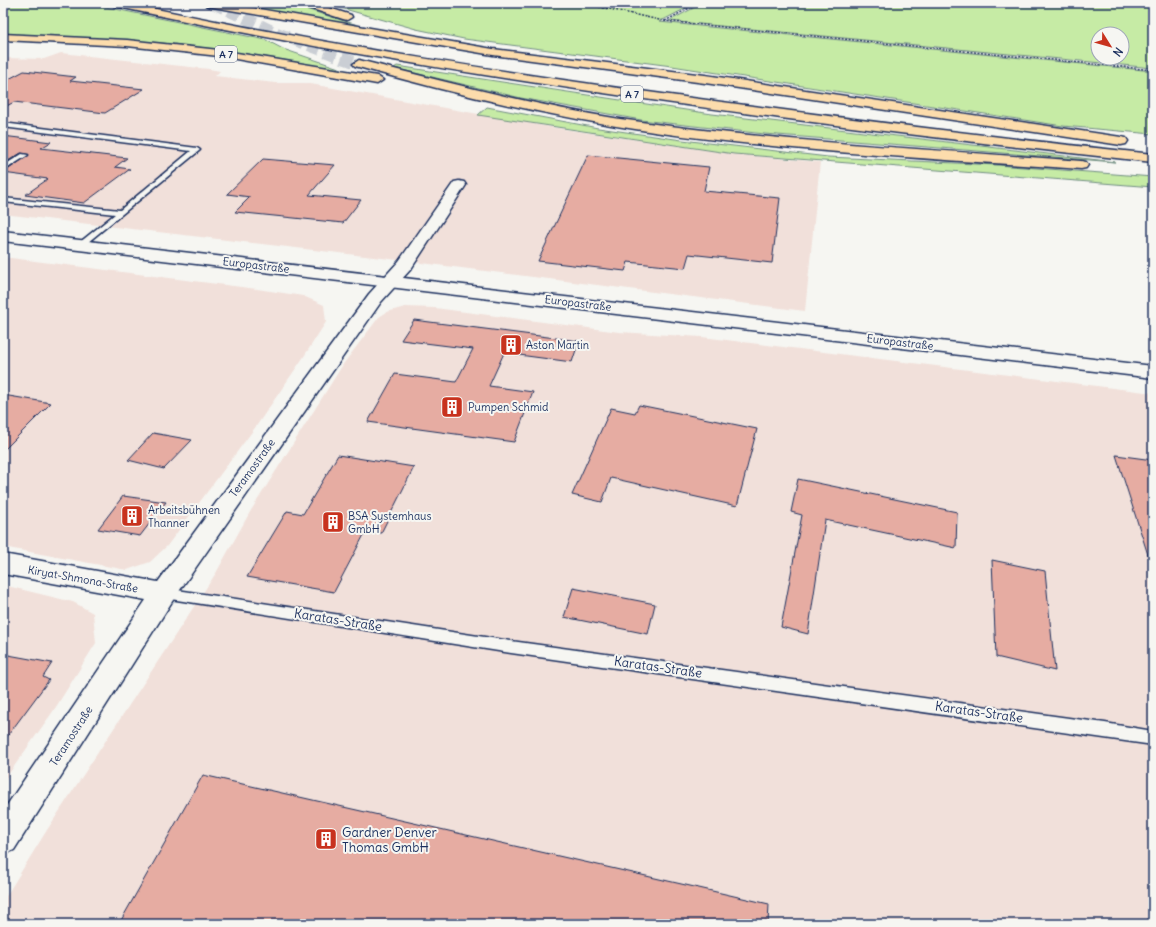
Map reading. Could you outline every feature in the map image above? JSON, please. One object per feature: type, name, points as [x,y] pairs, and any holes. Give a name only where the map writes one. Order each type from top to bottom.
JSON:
[{"type":"highway","name":"A 7","points":[[114,3],[364,52],[553,83],[908,130],[1153,158]]},
{"type":"highway","name":"A 7","points":[[158,3],[376,44],[680,90],[1144,145]]},
{"type":"highway","points":[[207,3],[457,46],[706,79],[1144,145]]},
{"type":"highway","points":[[304,3],[351,19],[457,46]]},
{"type":"highway","name":"A 7","points":[[3,37],[127,43],[218,53],[446,93],[522,104],[655,127],[705,133],[884,150],[1153,171]]},
{"type":"highway","name":"A 7","points":[[358,64],[414,79],[522,104]]},
{"type":"main road","name":"Teramostraße","points":[[3,839],[164,593],[366,310],[405,265],[459,185]]},
{"type":"main road","name":"Europastraße","points":[[3,236],[1153,372]]},
{"type":"main road","name":"Kiryat-Shmona-Straße","points":[[3,564],[164,593]]},
{"type":"lane","points":[[3,125],[197,150],[119,212],[82,245]]},
{"type":"lane","points":[[3,169],[24,155]]},
{"type":"lane","points":[[3,200],[119,212]]},
{"type":"lane","name":"Karatas-Straße","points":[[164,593],[511,647],[1153,738]]},
{"type":"path","points":[[582,3],[664,21],[1153,70]]},
{"type":"path","points":[[664,21],[699,3]]},
{"type":"shaded area","points":[[61,53],[209,69],[220,71],[215,76],[275,83],[305,83],[557,128],[734,154],[820,162],[805,311],[382,258],[3,214],[3,58],[44,59]]},
{"type":"shaded area","points":[[3,257],[257,289],[303,296],[324,305],[326,322],[303,358],[257,425],[167,546],[150,562],[127,570],[3,547]]},
{"type":"shaded area","points":[[405,307],[435,308],[619,332],[702,337],[1153,393],[1153,924],[3,924],[3,901],[47,830],[216,573],[250,512],[344,363],[379,317],[387,312]]},
{"type":"shaded area","points":[[3,585],[73,602],[93,613],[96,643],[54,710],[3,782]]},
{"type":"green space","points":[[3,3],[86,3],[266,40],[283,49],[342,69],[339,70],[194,46],[110,39],[3,35]]},
{"type":"green space","points":[[227,3],[286,3],[374,30],[229,4]]},
{"type":"green space","points":[[323,3],[696,3],[659,22],[1090,65],[1090,66],[1153,71],[1153,134],[1063,126],[672,66],[464,39],[416,29]]},
{"type":"green space","points":[[703,3],[1153,3],[1153,68],[1130,66],[1130,26],[1090,26],[1090,62],[669,21]]},
{"type":"green space","points":[[397,66],[712,114],[1115,162],[765,134],[641,120],[521,98],[394,68]]},
{"type":"green space","points":[[487,107],[598,128],[682,140],[828,157],[997,165],[1153,177],[1153,187],[734,154],[478,115]]},
{"type":"building","points":[[24,71],[76,77],[70,81],[144,89],[105,113],[14,102],[3,108],[3,82]]},
{"type":"building","points":[[3,136],[51,142],[41,148],[127,158],[115,167],[130,169],[84,203],[25,195],[48,179],[3,173],[29,155],[21,153],[3,164]]},
{"type":"building","points":[[588,155],[709,167],[704,191],[780,198],[772,263],[689,254],[685,268],[628,262],[625,271],[538,261]]},
{"type":"building","points":[[263,159],[335,165],[309,195],[361,200],[343,223],[235,212],[250,197],[227,194]]},
{"type":"building","points":[[414,320],[579,341],[572,362],[504,353],[489,386],[533,392],[514,442],[368,422],[395,374],[456,382],[473,349],[401,340]]},
{"type":"building","points":[[3,395],[51,403],[3,451]]},
{"type":"building","points":[[639,405],[757,429],[737,506],[611,478],[602,502],[572,495],[611,408],[635,413]]},
{"type":"building","points":[[153,433],[192,440],[164,469],[128,460]]},
{"type":"building","name":"BSA Systemhaus GmbH","points":[[338,455],[414,467],[381,533],[366,531],[334,592],[247,577],[287,511],[303,514]]},
{"type":"building","points":[[1116,455],[1153,460],[1153,558],[1149,558]]},
{"type":"building","points":[[798,479],[957,512],[956,548],[825,520],[808,634],[781,627],[802,515],[791,512]]},
{"type":"building","name":"Arbeitsbühnen Thanner","points":[[123,496],[166,502],[140,536],[98,529]]},
{"type":"building","points":[[992,560],[1045,571],[1055,671],[996,657]]},
{"type":"building","points":[[573,588],[655,604],[648,634],[564,617]]},
{"type":"building","points":[[3,654],[52,663],[43,677],[49,680],[3,742]]},
{"type":"building","name":"Gardner Denver Thomas GmbH","points":[[203,775],[769,904],[768,924],[119,924]]},
{"type":"tunnel","points":[[213,3],[274,32],[359,64]]},
{"type":"place","name":"Aston Martin","points":[[511,345]]},
{"type":"place","name":"Pumpen Schmid","points":[[452,407]]},
{"type":"place","name":"Arbeitsbühnen Thanner","points":[[132,516]]},
{"type":"place","name":"BSA Systemhaus GmbH","points":[[333,522]]},
{"type":"place","name":"Gardner Denver Thomas GmbH","points":[[326,839]]}]
